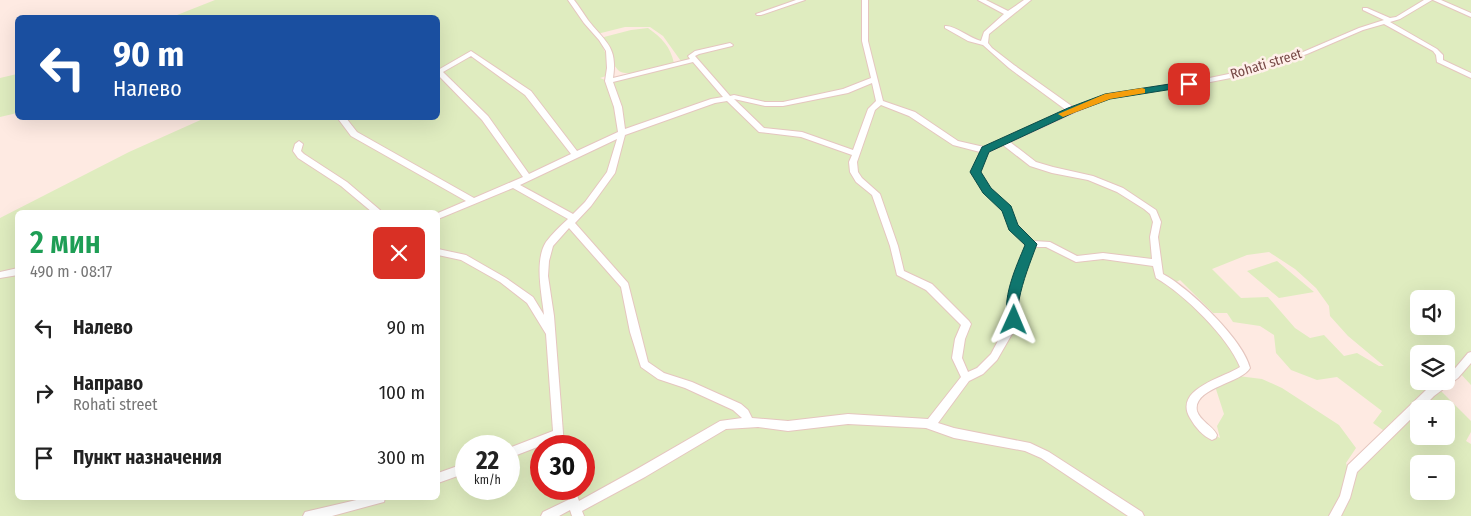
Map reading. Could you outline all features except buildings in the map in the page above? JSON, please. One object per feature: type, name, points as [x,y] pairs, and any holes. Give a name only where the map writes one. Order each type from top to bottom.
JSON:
[{"type":"street","points":[[520,448],[558,434],[544,276],[545,261],[550,245],[604,185],[611,173],[622,133],[618,107],[609,81],[610,58],[605,43],[586,22],[571,0]]},
{"type":"street","points":[[759,14],[802,0]]},
{"type":"street","points":[[865,0],[865,42],[880,102]]},
{"type":"street","points":[[981,0],[1008,14]]},
{"type":"street","points":[[985,44],[984,36],[986,33],[1028,0]]},
{"type":"street","name":"Rohati street","points":[[985,150],[1072,110],[1109,96],[1244,73],[1305,53],[1361,29],[1405,15],[1429,0]]},
{"type":"street","points":[[1436,0],[1471,15]]},
{"type":"street","points":[[1365,8],[1435,50],[1440,55],[1439,61],[1471,76]]},
{"type":"street","points":[[947,27],[970,40],[985,44],[997,56],[1072,110]]},
{"type":"street","points":[[730,45],[690,55],[728,98],[762,130],[802,135],[857,154]]},
{"type":"street","points":[[440,71],[471,53],[528,93],[575,154]]},
{"type":"street","points":[[609,81],[694,60]]},
{"type":"street","points":[[440,74],[485,118],[528,178]]},
{"type":"street","points":[[440,215],[513,186],[575,154],[622,133],[728,98],[765,104],[782,104],[846,91],[875,79]]},
{"type":"street","points":[[880,102],[912,114],[956,143],[985,150],[976,172],[987,190],[1007,209],[1013,227],[1031,244],[1047,244],[1076,259],[1103,256],[1157,263]]},
{"type":"street","points":[[880,102],[872,109],[853,162],[854,172],[859,180],[876,194],[894,246],[900,273],[930,288],[966,324],[960,339],[958,358],[966,378]]},
{"type":"street","points":[[343,120],[354,134],[473,201]]},
{"type":"street","points":[[1004,141],[1033,164],[1090,178],[1120,190],[1153,212],[1157,222],[1154,238],[1159,276],[1171,282],[1192,299],[1244,364],[1245,368],[1242,371],[1205,387],[1192,402],[1191,410],[1194,417],[1212,435]]},
{"type":"street","points":[[299,144],[297,151],[301,156],[344,184],[375,210]]},
{"type":"street","points":[[513,186],[572,221],[626,286],[635,332],[644,364],[661,376],[688,385],[737,407],[749,422]]},
{"type":"street","points":[[931,424],[966,378],[987,365],[1009,331],[1014,320],[1013,304],[1018,278],[1031,244]]},
{"type":"street","points":[[440,252],[466,258],[522,293],[536,307],[550,333]]},
{"type":"street","points":[[0,276],[15,272]]},
{"type":"street","points":[[1335,516],[1345,498],[1352,469],[1426,397],[1455,375],[1471,356]]},
{"type":"street","points":[[547,516],[576,509],[720,426],[729,423],[749,422],[788,426],[848,419],[931,424],[954,433],[1035,450],[1138,516]]},
{"type":"street","points":[[440,477],[455,472]]},
{"type":"street","points":[[309,516],[373,500]]},
{"type":"green space","points":[[215,0],[1428,0],[1419,6],[1430,0],[1471,0],[1471,385],[1458,371],[1455,374],[1455,345],[1410,345],[1410,390],[1440,390],[1450,400],[1410,400],[1410,445],[1455,445],[1455,405],[1471,421],[1471,432],[1466,441],[1471,444],[1471,516],[0,516],[0,218],[15,210],[15,500],[440,500],[440,210],[16,210],[129,152],[201,120],[440,120],[440,15],[177,15]],"holes":[[[625,27],[650,27],[663,36],[683,64],[610,82],[600,78],[609,75],[611,66],[597,34]],[[1269,252],[1295,269],[1316,288],[1329,306],[1330,316],[1348,336],[1384,366],[1379,366],[1357,353],[1344,356],[1324,335],[1310,338],[1295,328],[1268,297],[1241,298],[1212,269],[1247,255]],[[1180,280],[1213,313],[1227,313],[1233,322],[1260,326],[1274,335],[1276,353],[1291,370],[1317,380],[1337,377],[1382,411],[1373,423],[1387,433],[1349,473],[1346,463],[1356,448],[1339,425],[1282,388],[1262,379],[1238,376],[1249,369],[1242,357],[1191,296],[1173,284]],[[1214,383],[1224,414],[1217,426],[1220,438],[1200,426],[1191,412],[1201,391]]]},
{"type":"green space","points":[[648,28],[665,43],[674,63],[636,73],[618,70],[611,58],[604,37]]},
{"type":"green space","points":[[15,74],[15,113],[0,117],[0,78]]},
{"type":"green space","points":[[1277,261],[1314,292],[1279,298],[1247,271]]},
{"type":"slow traffic","points":[[1063,114],[1109,96],[1142,91]]},
{"type":"route","points":[[1014,320],[1013,304],[1018,278],[1031,244],[1013,227],[1009,212],[1005,206],[987,190],[976,172],[985,150],[1072,110],[1109,96],[1189,84]]}]
